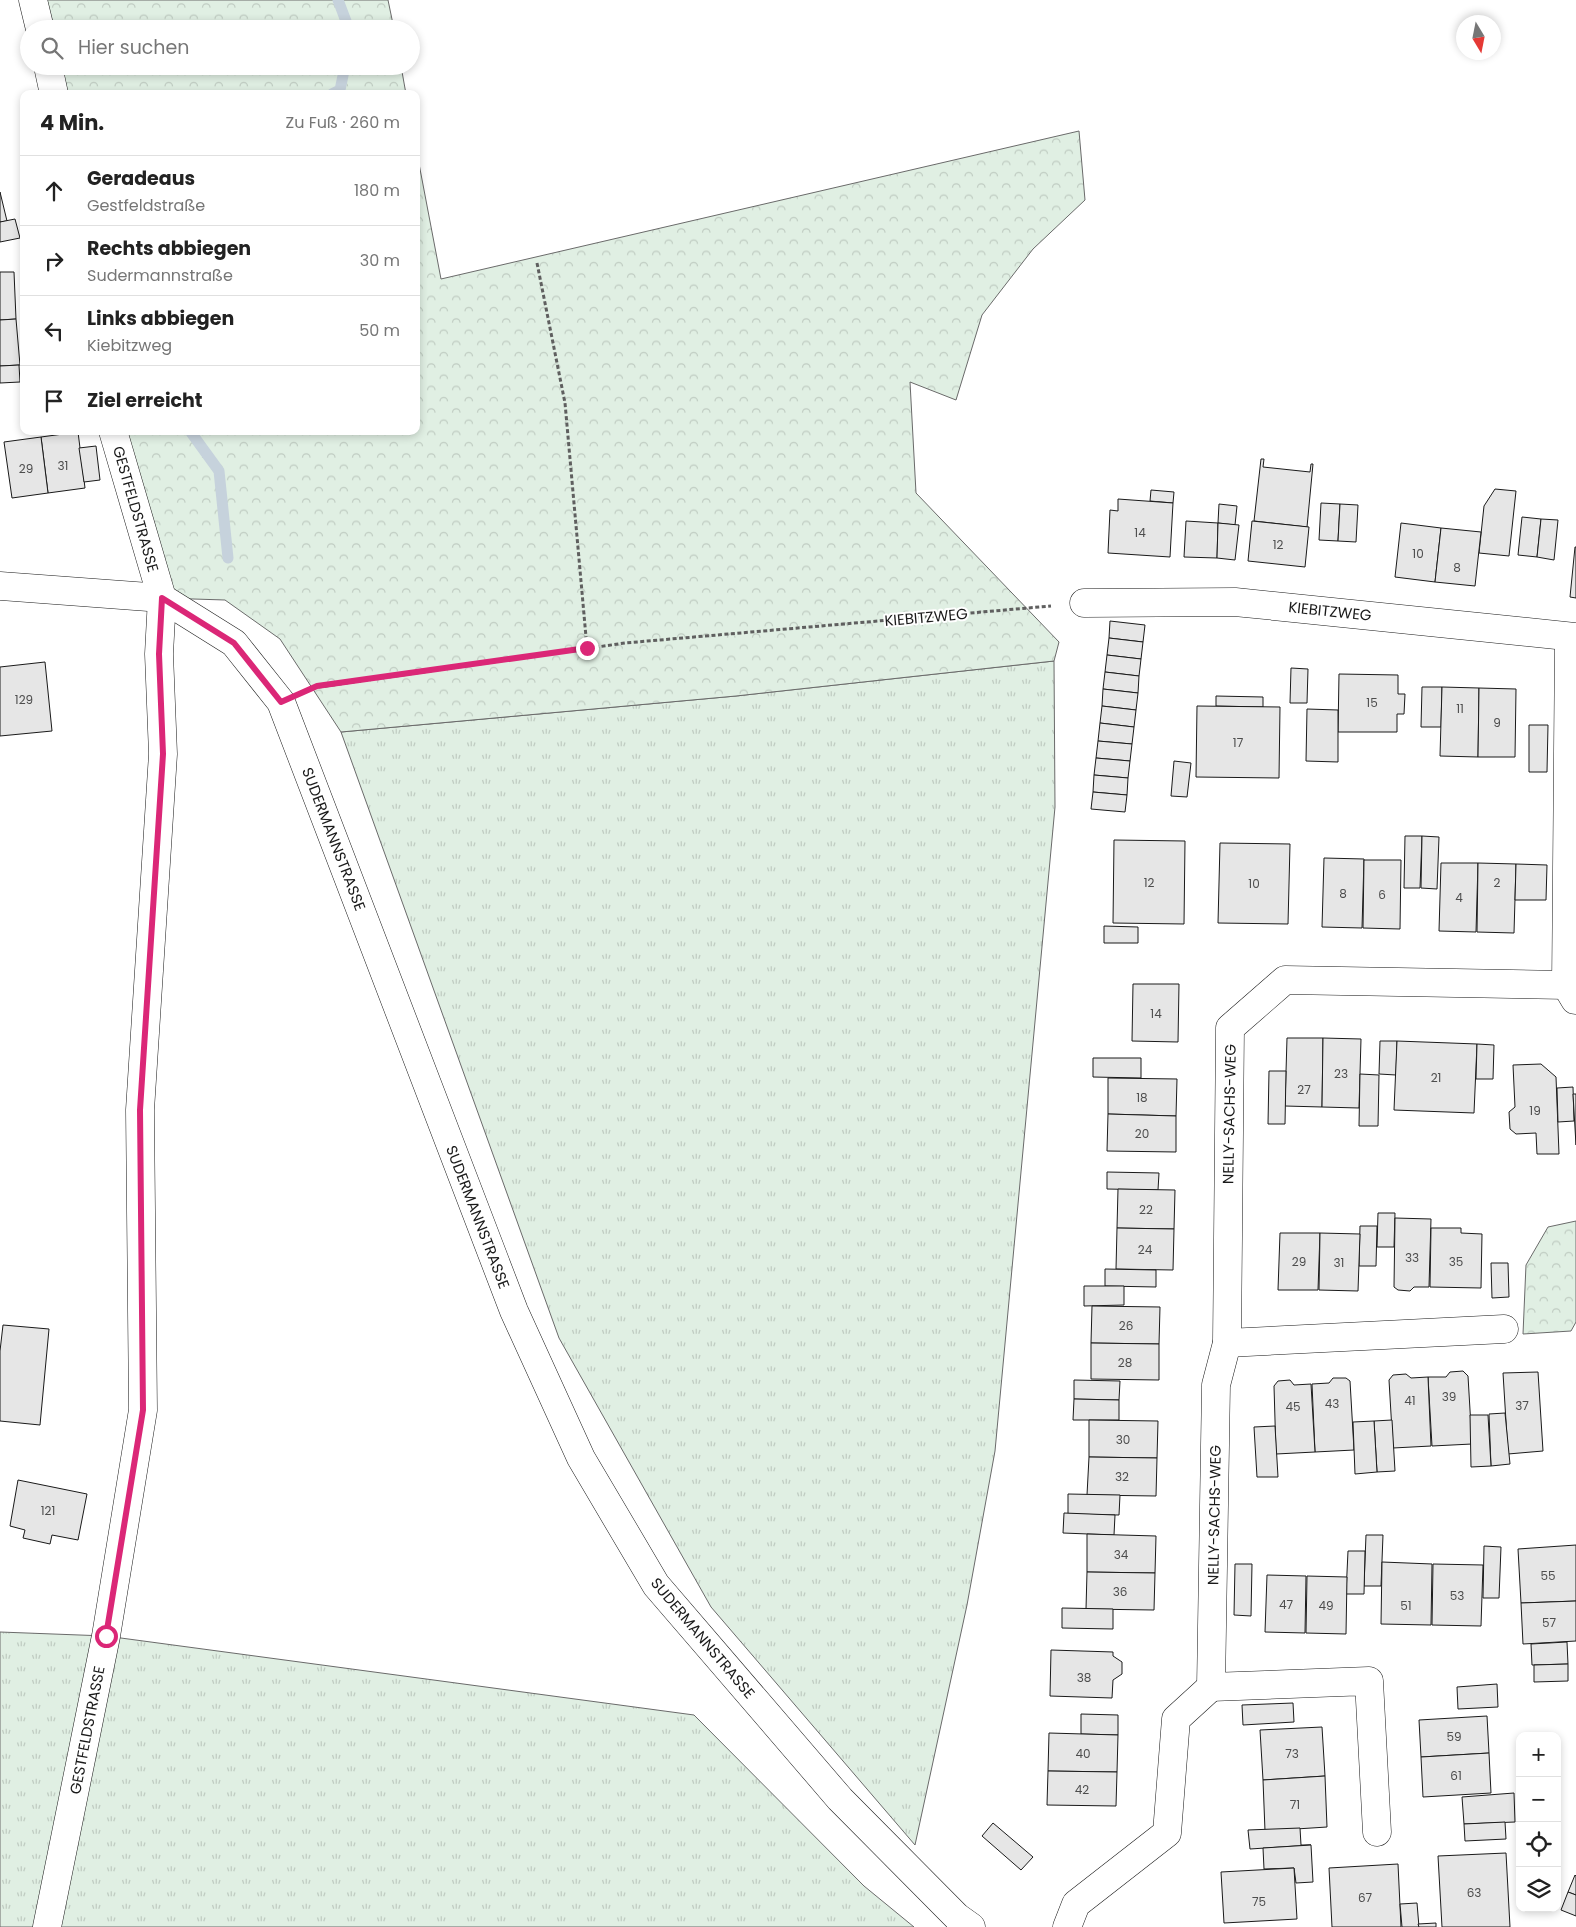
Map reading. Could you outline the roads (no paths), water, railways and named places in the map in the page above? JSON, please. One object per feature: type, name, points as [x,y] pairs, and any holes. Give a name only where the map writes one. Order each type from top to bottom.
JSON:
[{"type":"street","points":[[33,0],[38,20]]},
{"type":"street","points":[[50,75],[53,90]]},
{"type":"street","name":"GESTFELDSTRASSE","points":[[47,1927],[106,1636],[143,1410],[140,1110],[163,754],[159,654],[162,598],[114,435]]},
{"type":"street","name":"SUDERMANNSTRASSE","points":[[0,586],[162,598],[234,643],[281,702],[514,1311],[581,1458],[656,1584],[840,1799],[957,1917],[971,1927]]},
{"type":"street","name":"KIEBITZWEG","points":[[1084,603],[1235,602],[1572,637]]},
{"type":"street","name":"NELLY-SACHS-WEG","points":[[1211,1687],[1216,1385],[1226,1343],[1230,1028],[1285,980],[1571,993],[1572,637]]},
{"type":"street","points":[[1226,1343],[1504,1329]]},
{"type":"street","points":[[1067,1927],[1076,1904],[1167,1833],[1176,1719],[1211,1687],[1369,1682],[1377,1832]]},
{"type":"waterway","points":[[338,0],[346,20]]},
{"type":"waterway","points":[[340,90],[343,75]]},
{"type":"waterway","points":[[193,435],[219,471],[228,558]]}]
